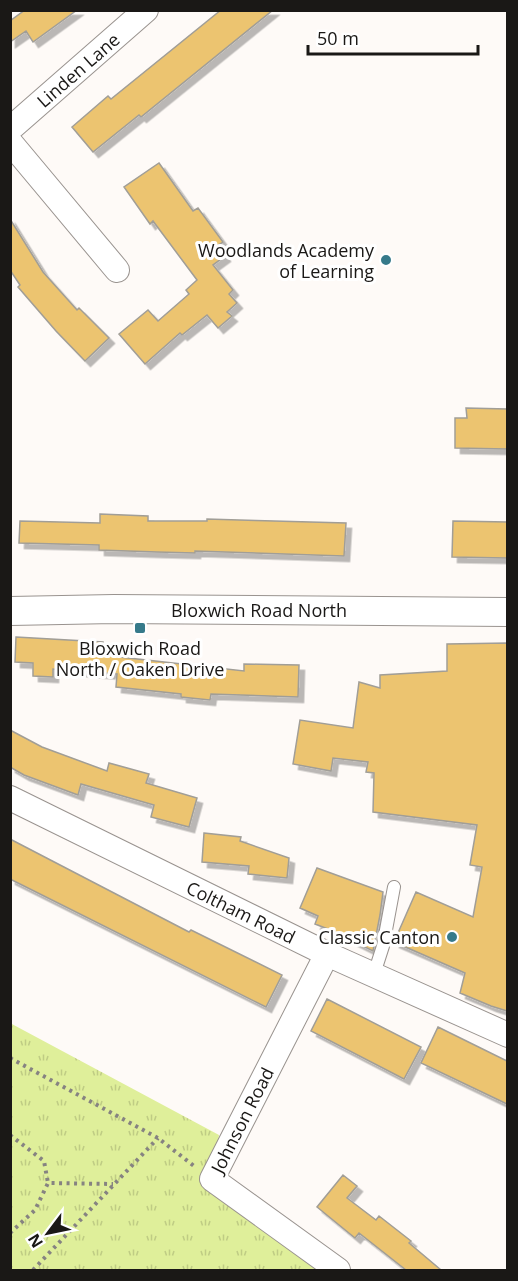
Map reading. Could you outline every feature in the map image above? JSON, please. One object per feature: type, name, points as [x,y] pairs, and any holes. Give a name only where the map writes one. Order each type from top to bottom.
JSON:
[{"type":"street","name":"Linden Lane","points":[[10,129],[146,10]]},
{"type":"street","points":[[10,142],[117,270]]},
{"type":"street","name":"Bloxwich Road North","points":[[10,611],[137,609],[507,612]]},
{"type":"street","name":"Coltham Road","points":[[10,798],[327,954],[507,1035]]},
{"type":"street","name":"Johnson Road","points":[[327,954],[212,1179],[338,1270]]},
{"type":"lane","points":[[374,974],[383,946],[394,887]]},
{"type":"path","points":[[10,1058],[158,1138],[212,1179]]},
{"type":"path","points":[[10,1135],[44,1161],[48,1183],[35,1210],[10,1233]]},
{"type":"path","points":[[33,1270],[158,1138]]},
{"type":"path","points":[[48,1183],[114,1184]]},
{"type":"green space","points":[[10,1023],[219,1135],[213,1188],[323,1270],[11,1270]]},
{"type":"building","points":[[25,10],[77,10],[33,42],[26,31],[10,42],[10,21]]},
{"type":"building","points":[[221,10],[273,10],[141,117],[139,115],[93,152],[72,127],[108,96],[111,99]]},
{"type":"building","points":[[159,163],[193,211],[198,208],[223,242],[217,246],[225,256],[213,265],[233,290],[229,294],[237,303],[227,312],[232,316],[218,328],[207,315],[182,335],[180,333],[145,364],[119,334],[148,310],[158,321],[189,294],[186,290],[197,280],[153,221],[150,224],[124,187]]},
{"type":"building","points":[[10,219],[43,272],[77,310],[79,308],[109,338],[85,361],[18,287],[20,285],[10,270]]},
{"type":"building","points":[[466,408],[507,409],[507,449],[455,448],[455,418],[467,418]]},
{"type":"building","points":[[100,514],[148,516],[148,521],[207,521],[207,519],[346,523],[344,556],[99,550],[99,545],[19,543],[20,521],[100,523]]},
{"type":"building","points":[[453,521],[507,522],[507,558],[452,557]]},
{"type":"building","points":[[16,637],[103,642],[102,655],[244,671],[244,664],[299,665],[298,697],[211,694],[210,700],[181,697],[181,694],[116,687],[117,674],[53,669],[53,677],[33,676],[33,663],[15,662]]},
{"type":"building","points":[[507,643],[507,1011],[460,993],[465,973],[394,942],[416,892],[473,917],[482,867],[470,865],[477,825],[373,812],[374,773],[366,772],[368,762],[333,758],[331,771],[293,764],[300,720],[353,728],[359,682],[380,688],[380,675],[447,671],[447,644]]},
{"type":"building","points":[[10,730],[42,747],[107,771],[109,763],[149,774],[146,783],[197,798],[189,827],[151,817],[154,805],[81,784],[78,795],[24,775],[10,767]]},
{"type":"building","points":[[204,833],[241,837],[240,841],[289,858],[287,878],[248,874],[249,866],[202,862]]},
{"type":"building","points":[[10,839],[189,932],[191,930],[282,975],[266,1007],[10,879]]},
{"type":"building","points":[[317,868],[383,892],[373,951],[315,924],[318,916],[300,908]]},
{"type":"building","points":[[327,999],[421,1047],[404,1079],[311,1031]]},
{"type":"building","points":[[438,1027],[507,1061],[507,1104],[421,1063]]},
{"type":"building","points":[[343,1175],[357,1186],[347,1198],[376,1220],[379,1216],[411,1241],[409,1243],[441,1270],[406,1270],[359,1233],[355,1238],[317,1207]]},
{"type":"place","name":"Woodlands Academy of Learning","points":[[386,260]]},
{"type":"place","name":"Bloxwich Road North / Oaken Drive","points":[[140,628]]},
{"type":"place","name":"Classic Canton","points":[[452,937]]}]
